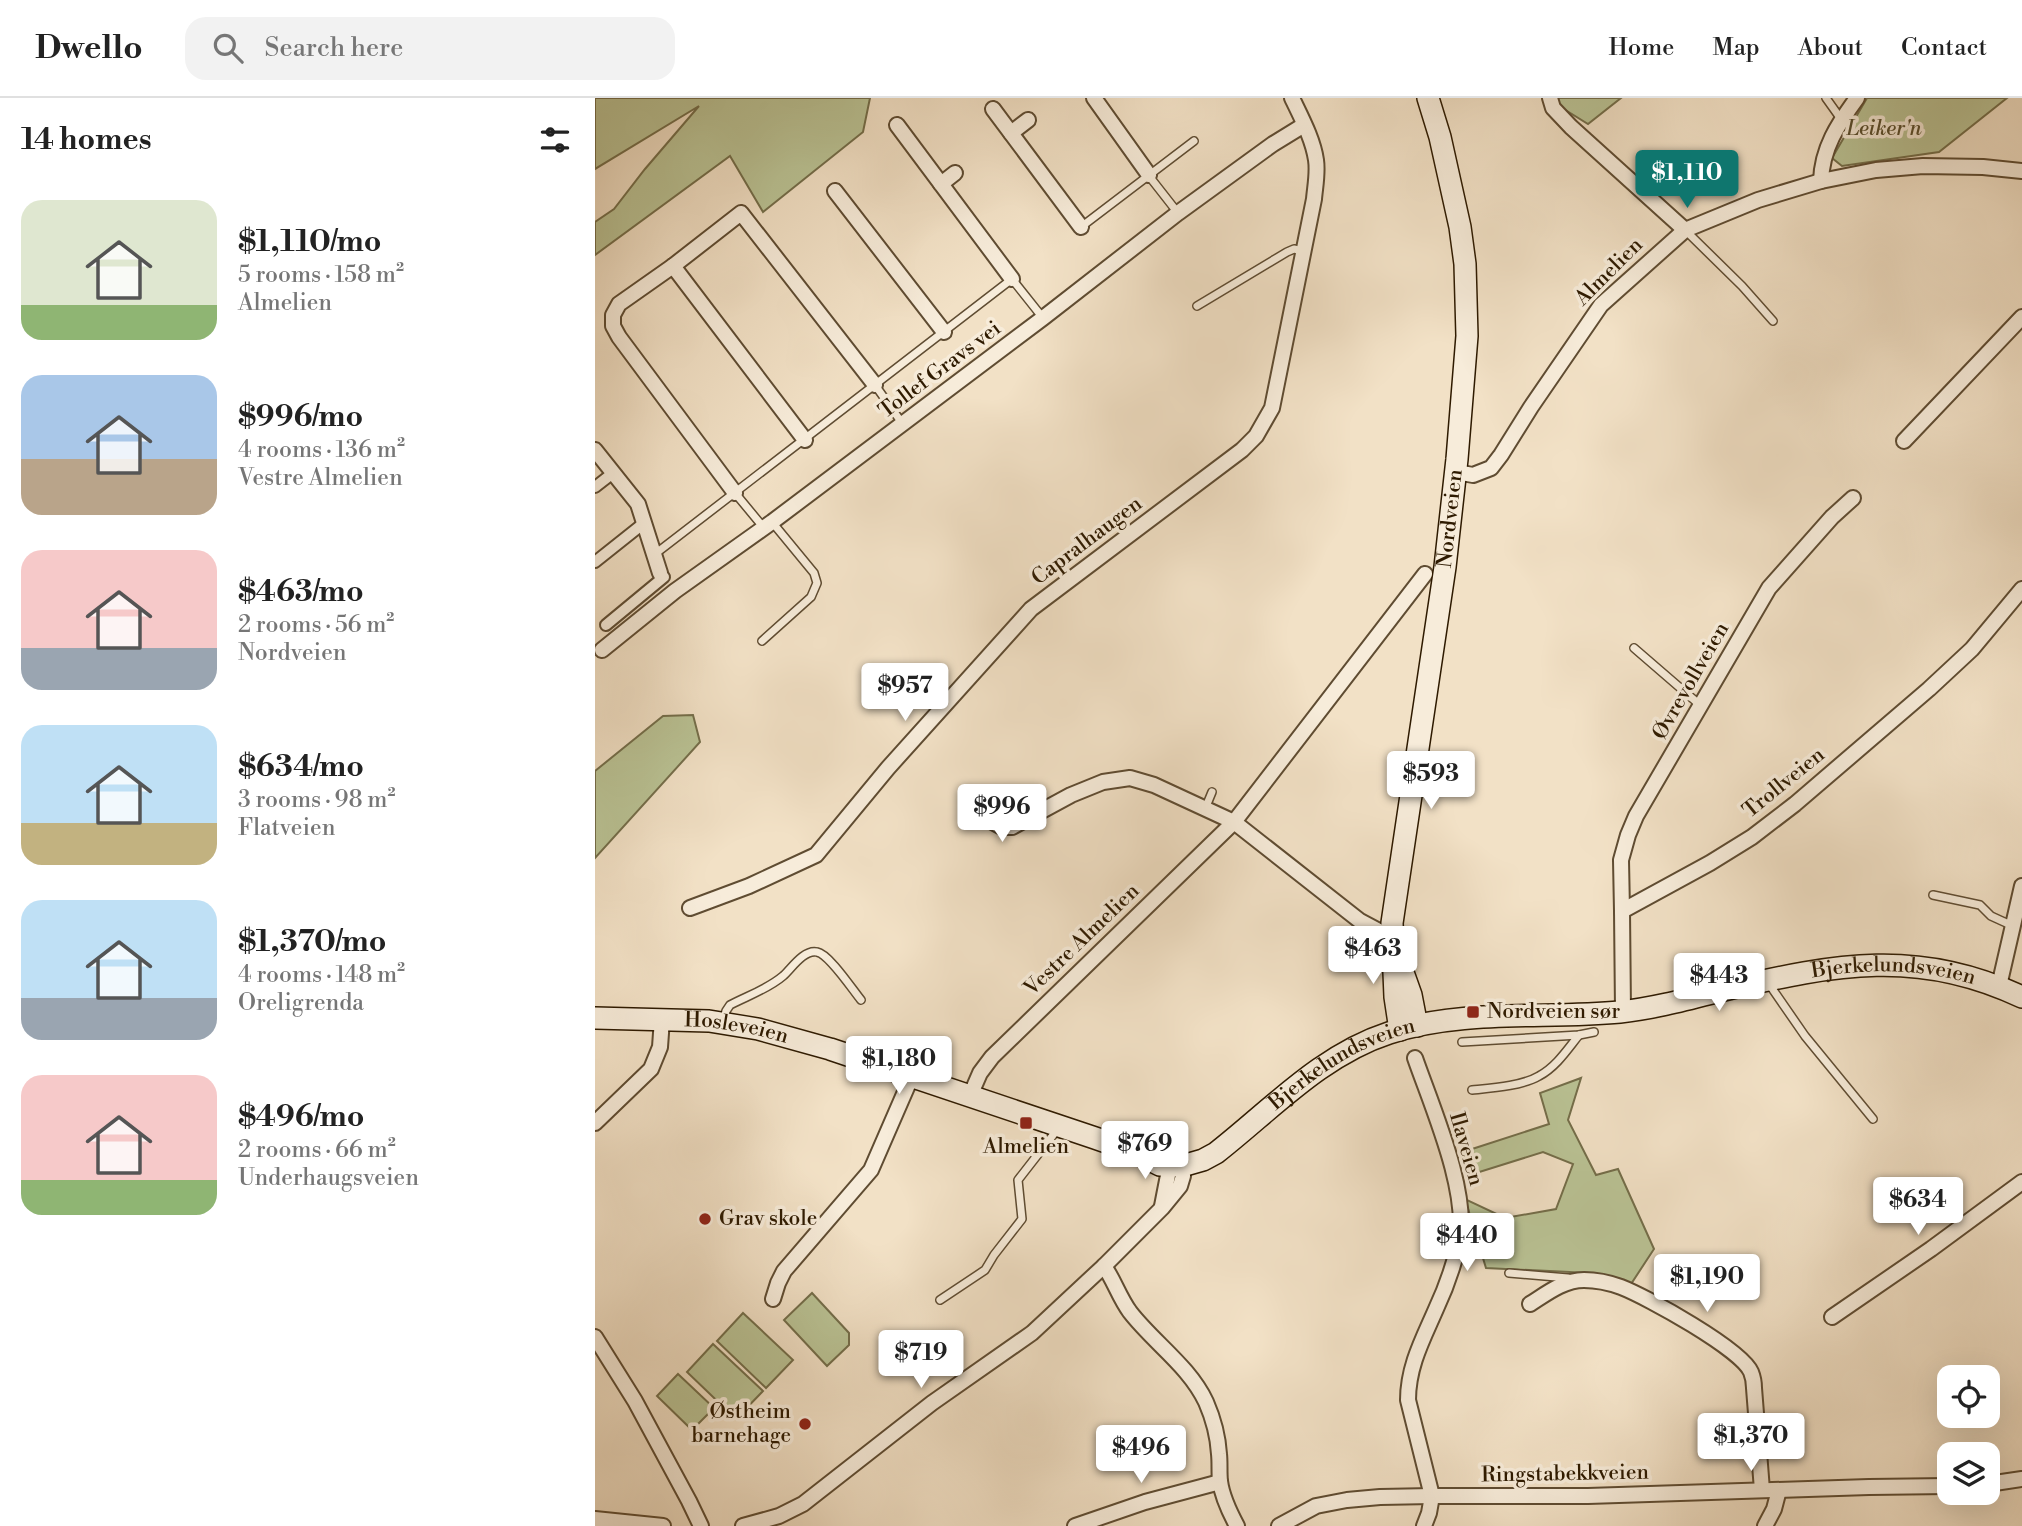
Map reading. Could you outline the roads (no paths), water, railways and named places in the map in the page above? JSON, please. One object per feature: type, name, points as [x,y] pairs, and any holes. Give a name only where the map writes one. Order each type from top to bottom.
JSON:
[{"type":"main road","name":"Nordveien","points":[[1408,1028],[1411,995],[1392,938],[1392,923],[1445,567],[1467,348],[1465,264],[1460,227],[1428,98]]},
{"type":"main road","name":"Bjerkelundsveien","points":[[1176,1162],[1203,1160],[1216,1153],[1331,1061],[1351,1049],[1408,1028],[1472,1019],[1623,1011],[1674,1003],[1767,980],[1835,967],[1884,964],[1933,968],[1976,978],[2022,997]]},
{"type":"main road","name":"Hosleveien","points":[[595,1018],[723,1022],[793,1037],[1132,1151],[1160,1165],[1176,1162]]},
{"type":"street","points":[[1094,98],[1149,175]]},
{"type":"street","name":"Capralhaugen","points":[[690,908],[749,886],[816,855],[897,759],[1031,609],[1199,484],[1256,436],[1272,408],[1316,180],[1316,160],[1292,98]]},
{"type":"street","points":[[1550,98],[1553,108],[1571,127],[1685,230]]},
{"type":"street","points":[[1821,181],[1821,164],[1842,119],[1857,98]]},
{"type":"street","points":[[993,109],[1081,227]]},
{"type":"street","points":[[1011,133],[1028,120]]},
{"type":"street","points":[[897,125],[1012,279]]},
{"type":"street","name":"Tollef Gravs vei","points":[[602,650],[675,591],[768,525],[1178,213],[1273,144],[1304,125]]},
{"type":"street","name":"Almelien","points":[[1455,472],[1473,475],[1491,468],[1601,305],[1685,230],[1758,200],[1821,181],[1876,170],[1923,166],[2022,171]]},
{"type":"street","points":[[941,184],[955,173]]},
{"type":"street","name":"Tollef Gravs vei","points":[[835,191],[944,332]]},
{"type":"street","name":"Tollef Gravs vei","points":[[735,493],[619,337],[613,326],[613,315],[619,304],[741,213],[875,385]]},
{"type":"street","points":[[673,266],[805,440]]},
{"type":"street","points":[[1904,440],[2022,317]]},
{"type":"street","points":[[595,450],[638,504],[662,575],[606,625]]},
{"type":"street","points":[[595,487],[613,473]]},
{"type":"street","name":"Øvrevollveien","points":[[1622,911],[1621,860],[1627,835],[1636,816],[1769,588],[1832,517],[1853,498]]},
{"type":"street","points":[[595,562],[644,523]]},
{"type":"street","name":"Vestre Almelien","points":[[970,1096],[980,1073],[992,1057],[1234,822],[1425,574]]},
{"type":"street","name":"Trollveien","points":[[1622,911],[1710,863],[1752,837],[1795,804],[1972,649],[2022,589]]},
{"type":"street","points":[[989,820],[1002,827],[1012,827],[1103,782],[1130,778],[1154,785],[1234,822],[1360,921],[1392,938]]},
{"type":"street","points":[[1999,986],[2022,886]]},
{"type":"street","points":[[1622,911],[1623,1011]]},
{"type":"street","points":[[595,1123],[651,1069],[660,1047],[662,1019]]},
{"type":"street","name":"Ilaveien","points":[[1415,1058],[1455,1180],[1461,1222],[1459,1243],[1438,1306],[1414,1357],[1408,1385],[1408,1400],[1432,1496]]},
{"type":"street","points":[[773,1299],[784,1271],[871,1170],[911,1078]]},
{"type":"street","points":[[743,1526],[779,1516],[803,1504],[932,1404],[1032,1333],[1162,1208],[1176,1162]]},
{"type":"street","points":[[1832,1317],[1931,1250],[2022,1182]]},
{"type":"street","points":[[1104,1266],[1129,1311],[1194,1381],[1206,1403],[1219,1452],[1220,1482],[1230,1514],[1237,1526]]},
{"type":"street","points":[[1530,1304],[1562,1284],[1583,1280],[1617,1285],[1639,1294],[1721,1343],[1743,1361],[1751,1373],[1762,1490]]},
{"type":"street","points":[[595,1337],[635,1401],[701,1526]]},
{"type":"street","points":[[2000,1482],[2022,1479]]},
{"type":"street","points":[[1075,1526],[1145,1502],[1220,1482]]},
{"type":"street","name":"Ringstabekkveien","points":[[1279,1526],[1316,1506],[1347,1500],[1937,1486]]},
{"type":"street","points":[[1765,1526],[1779,1490]]},
{"type":"street","points":[[1424,1526],[1432,1496]]},
{"type":"street","points":[[595,1519],[663,1526]]},
{"type":"lane","points":[[1826,98],[1842,119]]},
{"type":"lane","points":[[1081,227],[1194,141]]},
{"type":"lane","points":[[1149,175],[1178,213]]},
{"type":"lane","points":[[1685,230],[1773,321]]},
{"type":"lane","points":[[1197,306],[1287,252],[1294,249],[1303,251]]},
{"type":"lane","points":[[655,554],[1012,279],[1043,318]]},
{"type":"lane","points":[[875,385],[902,424]]},
{"type":"lane","points":[[735,493],[814,573],[817,583],[811,597],[762,641]]},
{"type":"lane","points":[[1634,648],[1701,705]]},
{"type":"lane","points":[[1205,808],[1212,792]]},
{"type":"lane","points":[[1934,895],[1980,905],[1991,916],[2014,926]]},
{"type":"lane","points":[[723,1022],[730,1005],[781,978],[801,958],[813,951],[826,957],[861,1000]]},
{"type":"lane","points":[[1767,980],[1804,1036],[1873,1119]]},
{"type":"lane","points":[[1462,1042],[1594,1032]]},
{"type":"lane","points":[[1472,1090],[1506,1086],[1538,1077],[1558,1061],[1579,1035]]},
{"type":"lane","points":[[940,1300],[985,1270],[1022,1219],[1018,1180],[1060,1127]]},
{"type":"lane","points":[[1509,1273],[1583,1280]]},
{"type":"place","name":"Nordveien sør","points":[[1473,1012]]},
{"type":"place","name":"Almelien","points":[[1026,1123]]},
{"type":"place","name":"Grav skole","points":[[705,1219]]},
{"type":"place","name":"Østheim barnehage","points":[[805,1424]]},
{"type":"park label","name":"Leiker'n","points":[[1884,129]]}]
